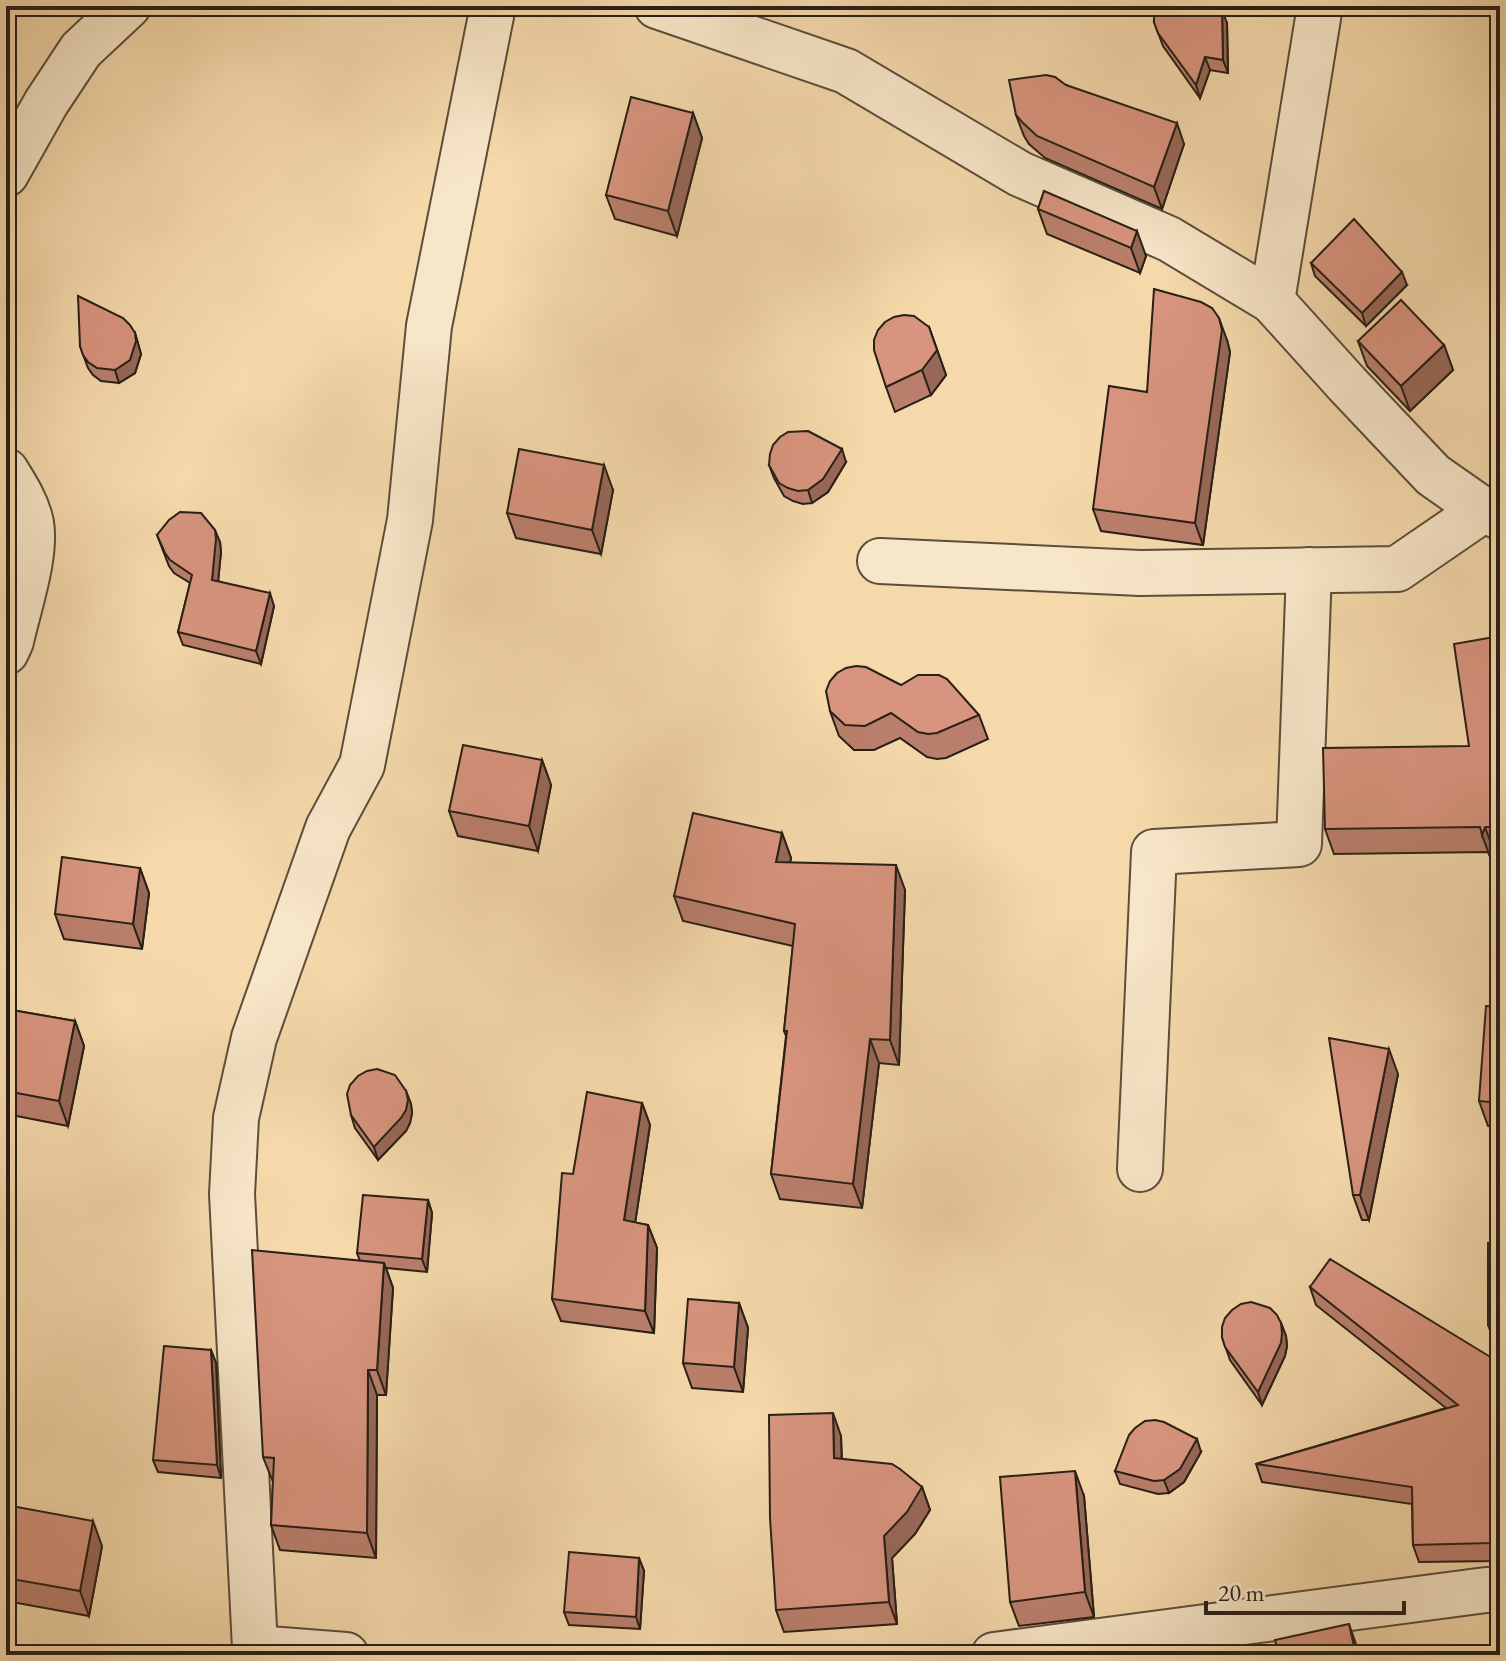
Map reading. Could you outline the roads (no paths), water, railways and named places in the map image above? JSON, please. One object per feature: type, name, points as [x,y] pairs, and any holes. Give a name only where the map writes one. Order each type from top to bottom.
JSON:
[{"type":"street","points":[[6,174],[46,103],[81,50],[128,6]]},
{"type":"street","points":[[346,1655],[255,1648],[232,1194],[236,1118],[254,1038],[328,828],[362,765],[410,520],[429,326],[493,6]]},
{"type":"street","points":[[657,6],[846,71],[1020,174],[1169,239],[1272,301],[1433,475],[1492,514],[1397,569],[1140,573],[880,561]]},
{"type":"street","points":[[1272,301],[1320,6]]},
{"type":"street","points":[[6,471],[19,492],[31,523],[31,558],[6,652]]},
{"type":"street","points":[[1140,1169],[1154,852],[1299,844],[1309,570]]},
{"type":"street","points":[[994,1655],[1500,1590]]}]
